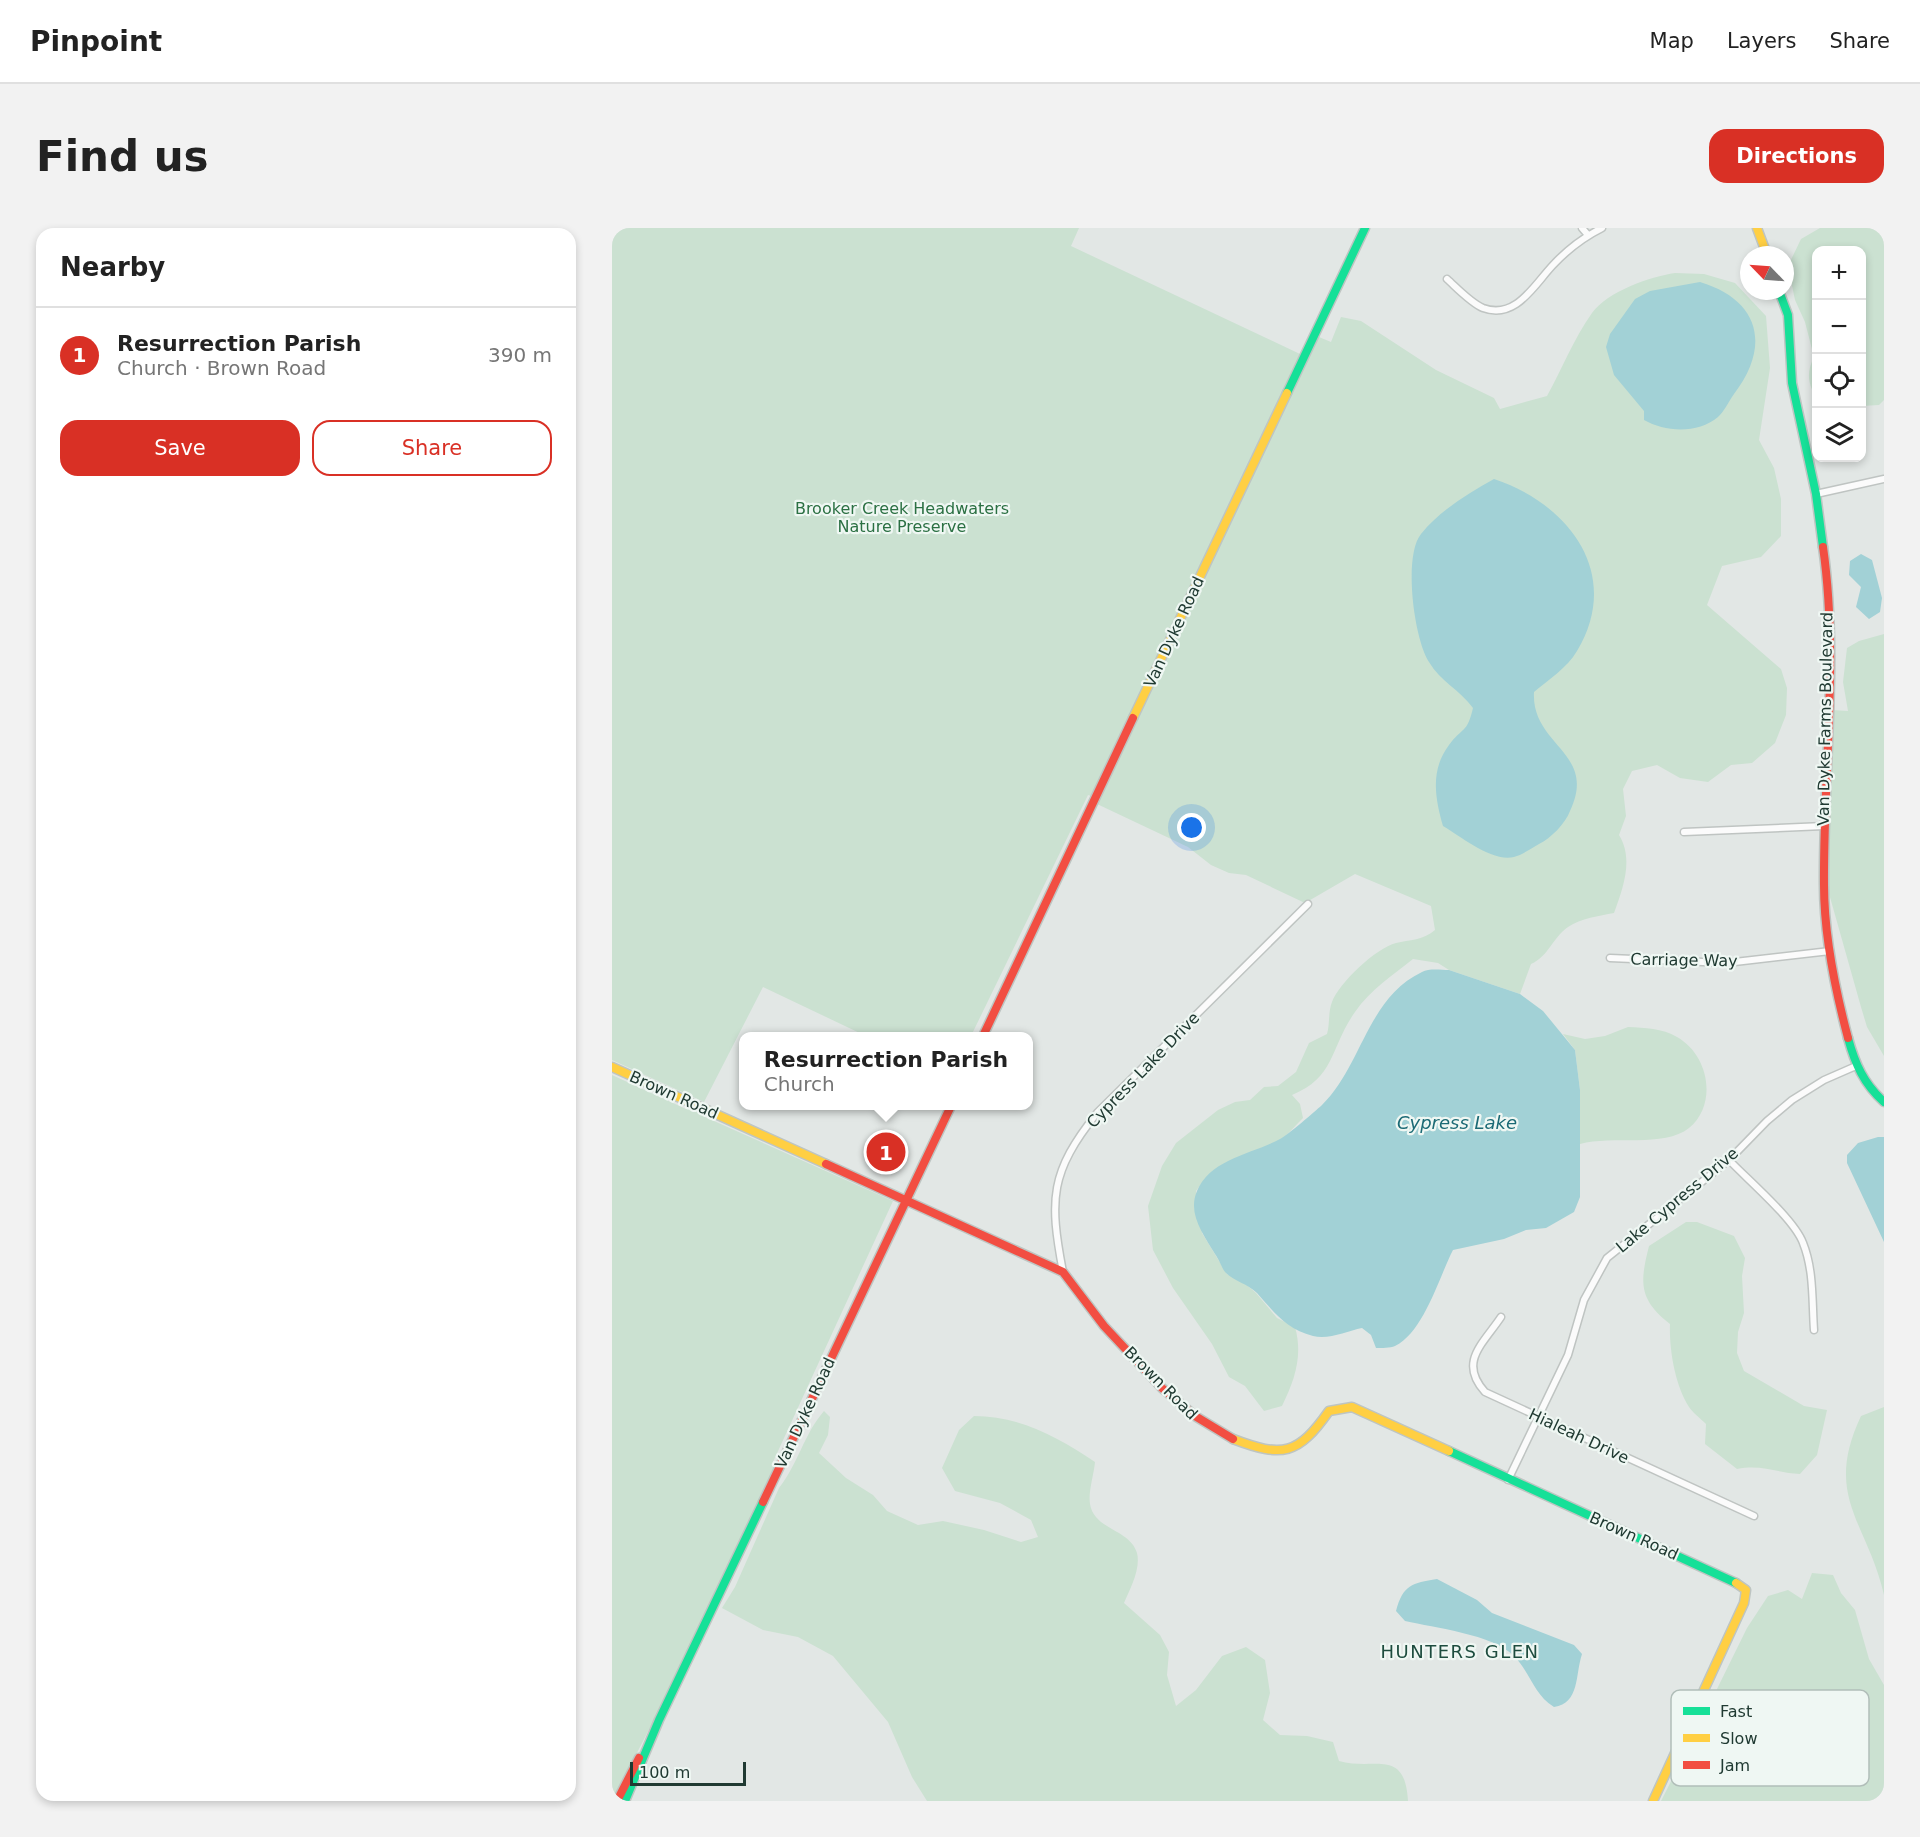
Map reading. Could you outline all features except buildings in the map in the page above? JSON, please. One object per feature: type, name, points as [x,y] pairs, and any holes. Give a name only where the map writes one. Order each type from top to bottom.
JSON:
[{"type":"street","name":"Van Dyke Road","points":[[985,1032],[1365,228]]},
{"type":"street","points":[[1582,228],[1588,235]]},
{"type":"street","points":[[1447,279],[1481,308],[1495,311],[1508,309],[1521,301],[1555,263],[1588,235],[1602,228]]},
{"type":"street","points":[[1757,228],[1764,246]]},
{"type":"street","name":"Van Dyke Farms Boulevard","points":[[1782,300],[1788,315],[1792,383],[1816,494],[1825,559],[1829,659],[1824,887],[1830,951],[1840,1008],[1856,1066],[1872,1092],[1884,1102]]},
{"type":"street","points":[[1816,494],[1884,479]]},
{"type":"street","points":[[1684,831],[1824,826]]},
{"type":"street","name":"Cypress Lake Drive","points":[[1064,1272],[1055,1227],[1056,1188],[1061,1169],[1078,1137],[1097,1113],[1308,904]]},
{"type":"street","name":"Carriage Way","points":[[1610,958],[1726,963],[1830,951]]},
{"type":"street","name":"Lake Cypress Drive","points":[[1508,1480],[1568,1355],[1584,1300],[1607,1258],[1729,1160],[1767,1121],[1792,1100],[1824,1080],[1856,1066]]},
{"type":"street","name":"Brown Road","points":[[612,1067],[1064,1272],[1088,1308],[1173,1399],[1199,1421],[1229,1438],[1260,1449],[1290,1449],[1308,1439],[1329,1411],[1352,1407],[1736,1583],[1746,1590],[1744,1604],[1704,1690]]},
{"type":"street","name":"Van Dyke Road","points":[[617,1801],[659,1720],[949,1110]]},
{"type":"street","points":[[1729,1160],[1792,1226],[1803,1241],[1809,1263],[1815,1330]]},
{"type":"street","name":"Hialeah Drive","points":[[1501,1317],[1472,1360],[1473,1379],[1485,1392],[1754,1516]]},
{"type":"street","name":"Van Dyke Road","points":[[625,1801],[659,1720]]},
{"type":"street","name":"Brown Road","points":[[1653,1801],[1671,1762]]},
{"type":"green space","name":"Brooker Creek Headwaters Nature Preserve","points":[[612,228],[1079,228],[1071,246],[1300,354],[1091,796],[1088,795],[973,1032],[858,1032],[763,987],[704,1102],[612,1060]]},
{"type":"green space","points":[[1820,228],[1884,228],[1884,400],[1879,405],[1866,406],[1866,246],[1812,246],[1812,349],[1805,322],[1794,295],[1794,254],[1801,239]]},
{"type":"green space","points":[[1675,273],[1704,274],[1735,283],[1740,288],[1740,300],[1751,300],[1766,316],[1770,368],[1759,440],[1774,468],[1781,499],[1781,536],[1761,557],[1722,566],[1707,605],[1781,669],[1787,688],[1786,715],[1775,743],[1752,763],[1731,765],[1708,782],[1680,778],[1657,765],[1632,771],[1623,789],[1626,816],[1619,835],[1626,854],[1626,874],[1614,913],[1579,921],[1563,931],[1542,956],[1531,964],[1520,994],[1449,970],[1438,963],[1413,959],[1382,983],[1361,1004],[1347,1025],[1325,1070],[1306,1088],[1292,1095],[1300,1104],[1303,1118],[1283,1138],[1217,1169],[1196,1191],[1202,1233],[1227,1274],[1241,1280],[1256,1293],[1277,1318],[1295,1327],[1298,1357],[1291,1387],[1282,1406],[1264,1411],[1245,1386],[1229,1377],[1212,1344],[1173,1288],[1153,1250],[1148,1206],[1162,1166],[1176,1143],[1218,1110],[1235,1102],[1250,1100],[1264,1087],[1278,1086],[1296,1072],[1309,1043],[1327,1034],[1331,1006],[1342,985],[1359,967],[1388,946],[1421,938],[1435,930],[1431,906],[1355,874],[1305,903],[1246,875],[1229,873],[1211,865],[1188,847],[1097,804],[1319,337],[1331,342],[1341,317],[1361,321],[1436,370],[1494,398],[1500,409],[1547,396],[1574,343],[1599,305],[1630,286]]},
{"type":"green space","points":[[1812,361],[1812,390],[1809,378]]},
{"type":"green space","points":[[1884,634],[1884,1056],[1867,1027],[1826,883],[1832,710],[1848,711],[1843,682],[1847,648],[1859,641]]},
{"type":"green space","points":[[1628,1027],[1665,1032],[1688,1045],[1703,1067],[1706,1080],[1704,1106],[1698,1118],[1689,1128],[1666,1138],[1580,1144],[1580,1090],[1575,1050],[1563,1034],[1585,1039],[1605,1036]]},
{"type":"green space","points":[[612,1075],[686,1109],[688,1105],[701,1111],[705,1117],[893,1201],[773,1462],[775,1465],[655,1718],[612,1801]]},
{"type":"green space","points":[[1686,1222],[1697,1222],[1734,1236],[1745,1258],[1742,1276],[1744,1313],[1738,1332],[1737,1353],[1744,1371],[1804,1406],[1827,1410],[1817,1455],[1800,1474],[1762,1468],[1737,1469],[1705,1444],[1706,1424],[1684,1398],[1674,1367],[1670,1324],[1647,1298],[1643,1280],[1649,1246]]},
{"type":"green space","points":[[1884,1407],[1884,1595],[1877,1569],[1852,1508],[1847,1489],[1846,1468],[1850,1444],[1861,1416]]},
{"type":"green space","points":[[824,1411],[830,1417],[828,1435],[819,1453],[846,1478],[873,1495],[887,1511],[918,1525],[943,1521],[984,1530],[1021,1542],[1038,1537],[1031,1520],[1000,1503],[955,1491],[942,1468],[959,1430],[974,1416],[991,1417],[1022,1424],[1052,1436],[1095,1462],[1090,1504],[1098,1519],[1127,1539],[1137,1553],[1138,1566],[1124,1603],[1160,1635],[1169,1652],[1167,1675],[1176,1706],[1196,1690],[1222,1656],[1246,1647],[1265,1660],[1270,1693],[1263,1720],[1280,1735],[1307,1736],[1333,1742],[1339,1761],[1386,1764],[1394,1767],[1401,1773],[1406,1784],[1408,1801],[927,1801],[912,1777],[888,1722],[833,1656],[798,1637],[763,1630],[722,1608],[735,1587],[779,1488],[786,1479],[811,1429]]},
{"type":"green space","points":[[1812,1573],[1833,1575],[1841,1593],[1855,1610],[1869,1659],[1884,1685],[1884,1801],[1661,1801],[1671,1781],[1671,1786],[1869,1786],[1869,1690],[1716,1690],[1747,1628],[1768,1596],[1788,1590],[1802,1599]]},
{"type":"water","points":[[1700,282],[1736,300],[1747,313],[1753,327],[1755,342],[1753,359],[1746,376],[1724,409],[1710,423],[1691,429],[1662,427],[1644,420],[1644,411],[1614,375],[1606,347],[1610,334],[1635,299],[1650,291]]},
{"type":"water","points":[[1494,479],[1521,490],[1545,506],[1565,524],[1581,546],[1591,569],[1594,595],[1590,623],[1577,651],[1563,668],[1534,692],[1536,710],[1542,725],[1570,762],[1576,775],[1576,791],[1570,811],[1561,826],[1548,838],[1520,855],[1505,858],[1486,852],[1443,826],[1436,795],[1439,764],[1449,745],[1466,726],[1473,708],[1429,662],[1415,617],[1412,578],[1416,545],[1421,534],[1445,510]]},
{"type":"water","points":[[1861,554],[1872,560],[1882,598],[1880,612],[1869,619],[1856,607],[1861,587],[1849,575],[1850,561]]},
{"type":"water","name":"Cypress Lake","points":[[1449,970],[1520,994],[1543,1011],[1575,1050],[1580,1090],[1580,1197],[1574,1212],[1546,1228],[1526,1230],[1504,1239],[1453,1250],[1422,1317],[1405,1339],[1395,1346],[1376,1348],[1371,1335],[1362,1328],[1325,1337],[1304,1333],[1281,1319],[1253,1290],[1229,1276],[1225,1271],[1195,1216],[1194,1200],[1197,1191],[1203,1180],[1222,1164],[1280,1139],[1322,1105],[1336,1089],[1347,1071],[1377,1015],[1389,998],[1404,984],[1425,971]]},
{"type":"water","points":[[1884,1137],[1884,1242],[1847,1163],[1847,1155],[1858,1143]]},
{"type":"water","points":[[1437,1579],[1477,1600],[1492,1613],[1574,1645],[1582,1654],[1575,1687],[1568,1700],[1554,1707],[1547,1702],[1514,1656],[1492,1642],[1405,1621],[1396,1611],[1405,1591],[1415,1584]]},
{"type":"traffic: fast","points":[[1287,393],[1365,228]]},
{"type":"traffic: fast","points":[[1782,300],[1788,315],[1792,383],[1816,494],[1823,547]]},
{"type":"traffic: fast","points":[[1848,1038],[1861,1073],[1884,1102]]},
{"type":"traffic: fast","points":[[1449,1451],[1736,1583]]},
{"type":"traffic: fast","points":[[625,1801],[659,1720],[763,1502]]},
{"type":"traffic: slow","points":[[1757,228],[1764,246]]},
{"type":"traffic: slow","points":[[1133,718],[1287,393]]},
{"type":"traffic: slow","points":[[612,1067],[826,1164]]},
{"type":"traffic: slow","points":[[1233,1439],[1265,1449],[1288,1449],[1308,1437],[1329,1411],[1352,1407],[1449,1451]]},
{"type":"traffic: slow","points":[[1704,1690],[1744,1603],[1746,1590],[1736,1583]]},
{"type":"traffic: slow","points":[[1653,1801],[1671,1762]]},
{"type":"traffic: jam","points":[[1823,547],[1830,631],[1824,904],[1831,962],[1848,1038]]},
{"type":"traffic: jam","points":[[985,1032],[1133,718]]},
{"type":"traffic: jam","points":[[763,1502],[949,1110]]},
{"type":"traffic: jam","points":[[826,1164],[1063,1272],[1104,1326],[1162,1388],[1195,1416],[1233,1439]]},
{"type":"traffic: jam","points":[[617,1801],[639,1758]]},
{"type":"place","name":"Resurrection Parish","points":[[886,1152]]},
{"type":"district","name":"HUNTERS GLEN","points":[[1460,1651]]}]
